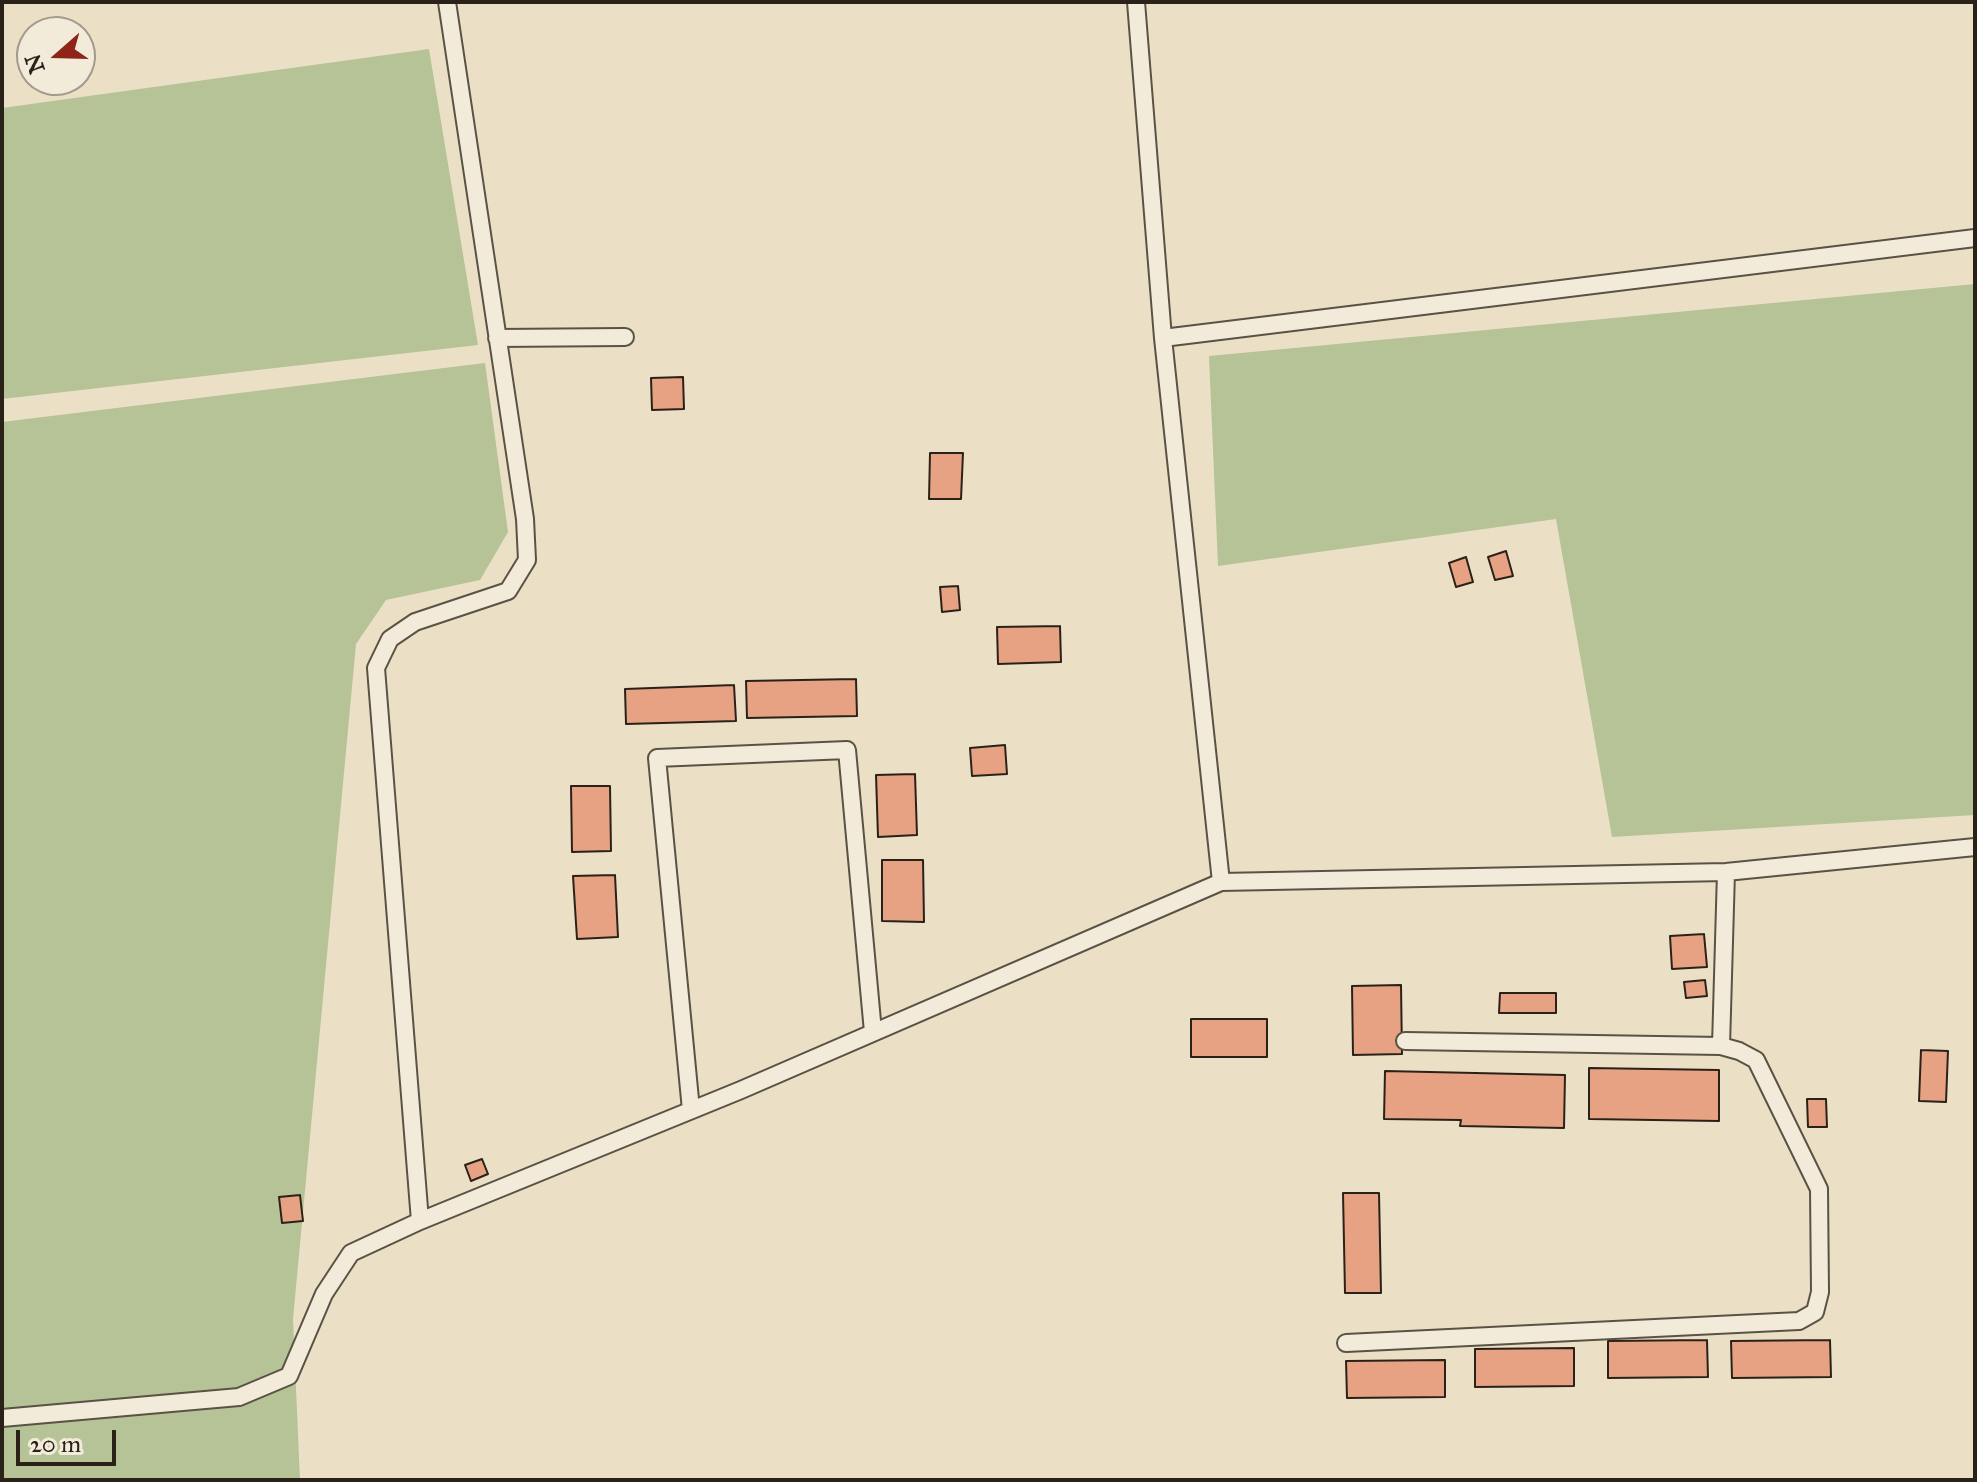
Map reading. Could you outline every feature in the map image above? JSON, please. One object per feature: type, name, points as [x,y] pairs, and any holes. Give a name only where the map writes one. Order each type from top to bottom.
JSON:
[{"type":"lane","points":[[420,1221],[376,668],[390,639],[415,622],[508,591],[527,560],[525,519],[447,2]]},
{"type":"lane","points":[[1136,2],[1163,338],[1221,882]]},
{"type":"lane","points":[[1163,338],[1975,238]]},
{"type":"lane","points":[[497,338],[625,337]]},
{"type":"lane","points":[[691,1110],[657,758],[847,750],[873,1032]]},
{"type":"lane","points":[[2,1418],[239,1397],[289,1376],[324,1294],[351,1253],[1221,882],[1726,872],[1975,847]]},
{"type":"lane","points":[[1721,1046],[1726,872]]},
{"type":"lane","points":[[1346,1343],[1799,1321],[1815,1312],[1820,1292],[1819,1189],[1756,1060],[1721,1046],[1405,1041]]},
{"type":"green space","points":[[429,49],[478,345],[2,399],[2,108]]},
{"type":"green space","points":[[1975,284],[1975,815],[1612,837],[1556,519],[1218,566],[1209,356]]},
{"type":"green space","points":[[485,363],[508,532],[480,580],[386,600],[356,644],[293,1319],[300,1480],[2,1480],[2,422]]},
{"type":"building","points":[[683,377],[684,409],[652,410],[651,378]]},
{"type":"building","points":[[930,453],[963,453],[961,499],[929,499]]},
{"type":"building","points":[[1506,551],[1513,576],[1495,580],[1488,557]]},
{"type":"building","points":[[1466,557],[1473,582],[1456,587],[1449,563]]},
{"type":"building","points":[[958,586],[960,610],[942,612],[940,587]]},
{"type":"building","points":[[1060,626],[1061,662],[998,664],[997,627]]},
{"type":"building","points":[[856,679],[857,716],[747,718],[746,681]]},
{"type":"building","points":[[734,685],[736,721],[626,724],[625,689]]},
{"type":"building","points":[[1005,745],[1007,774],[972,776],[970,748]]},
{"type":"building","points":[[915,774],[917,835],[878,837],[876,775]]},
{"type":"building","points":[[571,786],[610,786],[611,851],[572,852]]},
{"type":"building","points":[[882,860],[923,860],[924,922],[882,921]]},
{"type":"building","points":[[615,875],[618,937],[577,939],[573,876]]},
{"type":"building","points":[[1704,934],[1707,967],[1672,969],[1670,936]]},
{"type":"building","points":[[1705,980],[1707,996],[1686,998],[1684,982]]},
{"type":"building","points":[[1401,985],[1402,1054],[1353,1055],[1352,986]]},
{"type":"building","points":[[1500,993],[1556,993],[1556,1013],[1499,1013]]},
{"type":"building","points":[[1191,1019],[1267,1019],[1267,1057],[1191,1057]]},
{"type":"building","points":[[1921,1050],[1948,1051],[1946,1102],[1919,1101]]},
{"type":"building","points":[[1589,1068],[1719,1070],[1719,1121],[1589,1119]]},
{"type":"building","points":[[1385,1071],[1565,1075],[1564,1128],[1460,1126],[1461,1120],[1384,1119]]},
{"type":"building","points":[[1807,1099],[1826,1099],[1827,1127],[1808,1127]]},
{"type":"building","points":[[482,1159],[488,1174],[471,1181],[465,1165]]},
{"type":"building","points":[[1343,1193],[1379,1193],[1381,1293],[1345,1293]]},
{"type":"building","points":[[300,1195],[303,1221],[282,1223],[279,1197]]},
{"type":"building","points":[[1707,1340],[1708,1377],[1608,1378],[1608,1341]]},
{"type":"building","points":[[1830,1340],[1831,1377],[1732,1378],[1731,1341]]},
{"type":"building","points":[[1574,1348],[1574,1386],[1475,1387],[1475,1349]]},
{"type":"building","points":[[1445,1360],[1445,1397],[1347,1398],[1346,1361]]}]
